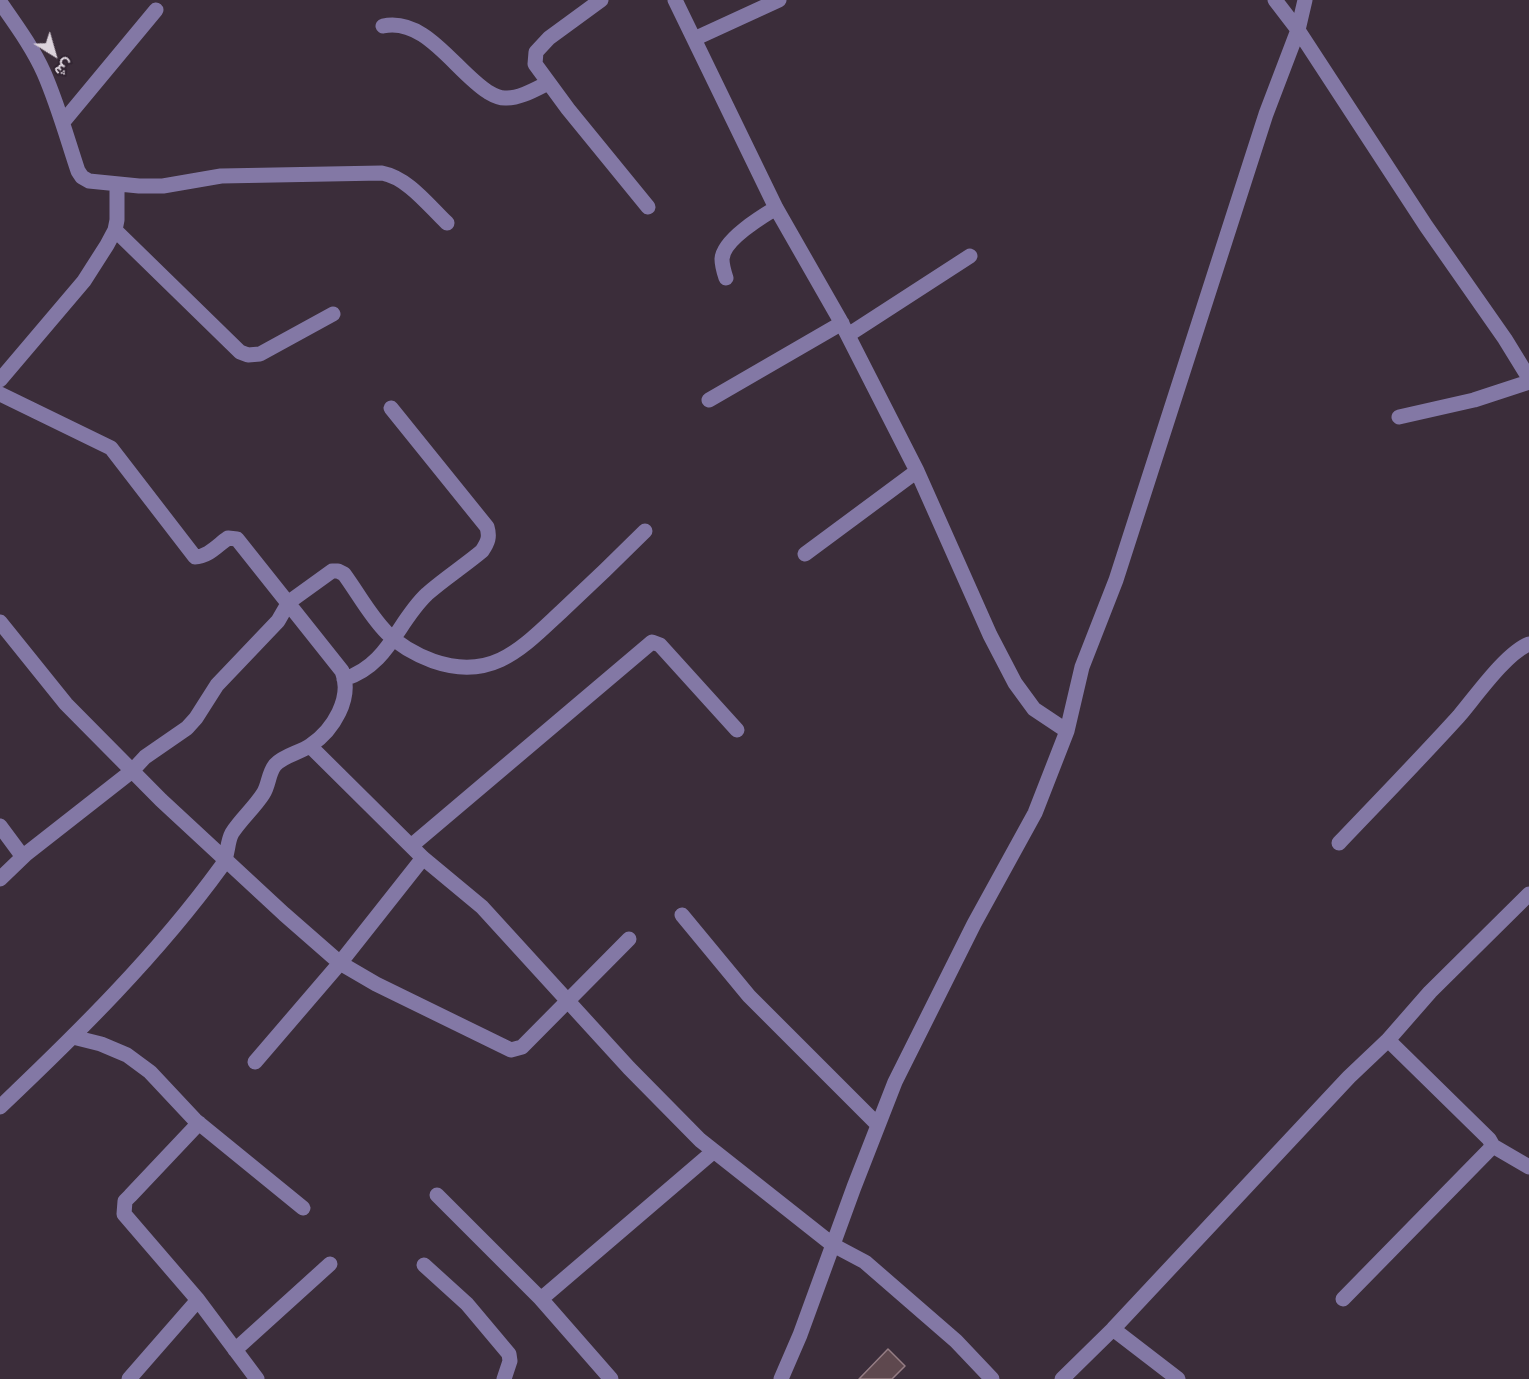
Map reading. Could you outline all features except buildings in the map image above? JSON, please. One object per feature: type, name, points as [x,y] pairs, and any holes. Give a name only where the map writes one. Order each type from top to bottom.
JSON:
[{"type":"street","points":[[601,0],[549,38],[536,52],[535,64],[548,84],[648,207]]},
{"type":"street","points":[[675,0],[776,208],[845,329],[917,471],[990,635],[1015,683],[1034,709],[1067,731]]},
{"type":"street","points":[[694,39],[778,0]]},
{"type":"street","points":[[1275,0],[1298,30],[1529,380],[1474,400],[1399,417]]},
{"type":"street","points":[[781,1379],[800,1335],[895,1082],[974,924],[1035,813],[1067,731],[1082,668],[1116,580],[1266,114],[1298,30],[1305,0]]},
{"type":"street","points":[[0,2],[44,71],[78,171],[89,181],[163,186],[221,176],[382,173],[394,176],[447,223]]},
{"type":"street","points":[[63,122],[156,10]]},
{"type":"street","points":[[383,26],[395,24],[428,38],[445,52],[469,79],[503,99],[524,94],[548,84]]},
{"type":"street","points":[[0,380],[84,281],[115,230],[117,184]]},
{"type":"street","points":[[726,278],[722,259],[729,244],[752,224],[776,208]]},
{"type":"street","points":[[115,230],[240,352],[248,355],[260,354],[333,314]]},
{"type":"street","points":[[709,400],[845,329],[970,256]]},
{"type":"street","points":[[0,394],[111,448],[195,557],[207,554],[228,538],[237,539],[342,671],[344,679],[344,701],[329,728],[310,746],[281,760],[274,766],[263,794],[231,835],[226,861],[202,893],[141,964],[73,1036],[0,1107]]},
{"type":"street","points":[[344,679],[366,669],[395,639],[418,604],[482,551],[490,535],[487,526],[391,408]]},
{"type":"street","points":[[805,554],[917,471]]},
{"type":"street","points":[[0,879],[23,857],[132,771],[145,757],[187,728],[208,702],[217,685],[278,621],[289,602],[332,571],[344,574],[379,625],[415,653],[443,664],[475,669],[513,654],[534,638],[645,531]]},
{"type":"street","points":[[0,622],[66,704],[132,771],[226,861],[340,963],[376,984],[511,1050],[522,1047],[629,939]]},
{"type":"street","points":[[411,846],[652,642],[660,645],[737,730]]},
{"type":"street","points":[[1339,843],[1460,715],[1505,662],[1529,644]]},
{"type":"street","points":[[310,746],[423,858],[482,907],[567,1002],[700,1140],[833,1245],[865,1262],[948,1335],[992,1379]]},
{"type":"street","points":[[0,826],[23,857]]},
{"type":"street","points":[[255,1062],[340,963],[423,858]]},
{"type":"street","points":[[1062,1379],[1113,1329],[1349,1077],[1388,1040],[1430,992],[1529,894]]},
{"type":"street","points":[[682,915],[750,996],[878,1125]]},
{"type":"street","points":[[73,1036],[127,1055],[150,1072],[199,1123],[303,1208]]},
{"type":"street","points":[[1388,1040],[1489,1139],[1493,1146],[1529,1167]]},
{"type":"street","points":[[199,1123],[130,1196],[123,1209],[126,1218],[198,1300],[257,1379]]},
{"type":"street","points":[[1343,1299],[1493,1146]]},
{"type":"street","points":[[541,1299],[714,1151]]},
{"type":"street","points":[[437,1195],[541,1299],[611,1379]]},
{"type":"street","points":[[235,1350],[330,1264]]},
{"type":"street","points":[[424,1265],[467,1304],[509,1354],[510,1361],[504,1379]]},
{"type":"street","points":[[129,1379],[198,1300]]},
{"type":"street","points":[[1113,1329],[1178,1379]]}]
